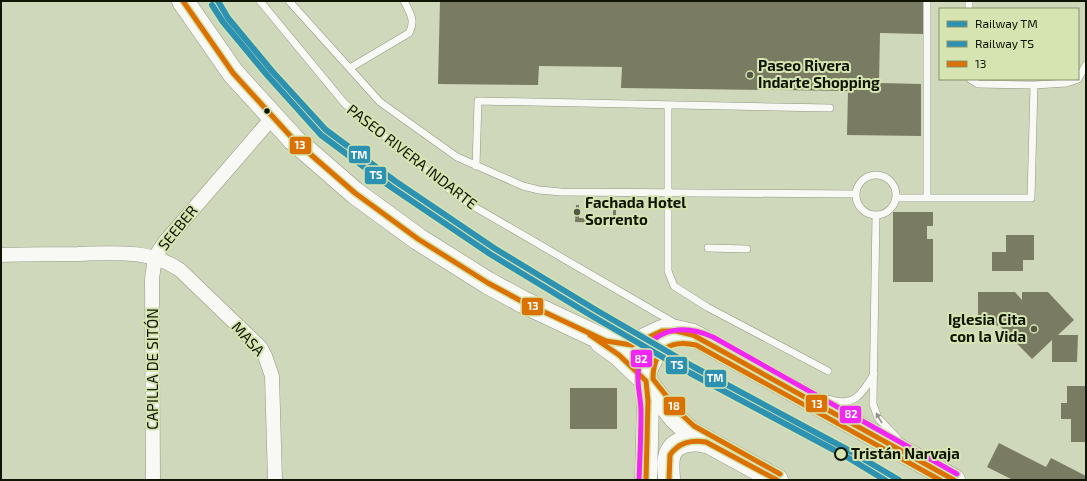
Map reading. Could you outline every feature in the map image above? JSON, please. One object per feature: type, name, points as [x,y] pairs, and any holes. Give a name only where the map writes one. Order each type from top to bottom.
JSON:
[{"type":"main road","points":[[183,1],[233,73],[272,118],[323,167],[385,217],[488,283],[593,336],[619,356],[646,381],[675,418],[690,432],[778,480]]},
{"type":"main road","points":[[593,336],[625,345],[638,344],[657,332],[667,330],[682,331],[699,338],[784,384],[954,480]]},
{"type":"main road","points":[[646,480],[648,401],[646,381],[648,364],[661,342],[675,336],[699,338]]},
{"type":"main road","points":[[669,480],[670,455],[674,448],[679,444],[693,440],[706,442]]},
{"type":"street","name":"SEEBER","points":[[1,255],[126,253],[156,258],[164,243],[272,118]]},
{"type":"street","name":"CAPILLA DE SITÓN","points":[[153,480],[152,279],[156,258]]},
{"type":"street","name":"MASA","points":[[156,258],[168,262],[180,270],[260,347],[265,356],[272,376],[275,480]]},
{"type":"lane","name":"PASEO RIVERA INDARTE","points":[[260,1],[345,104],[461,199],[699,338]]},
{"type":"lane","points":[[289,1],[380,102],[457,157],[476,166],[539,190],[855,194]]},
{"type":"lane","points":[[350,68],[410,33],[413,26],[413,20],[404,1]]},
{"type":"lane","points":[[927,198],[928,1]]},
{"type":"lane","points":[[1079,77],[1086,65]]},
{"type":"lane","points":[[972,80],[978,84],[1034,85],[1067,83],[1075,80]]},
{"type":"lane","points":[[896,198],[1031,198],[1034,85]]},
{"type":"lane","points":[[476,166],[478,101],[830,108]]},
{"type":"lane","points":[[668,105],[668,271],[674,286],[707,307],[828,371]]},
{"type":"lane","points":[[875,175],[886,178],[890,181],[894,186],[896,198],[891,208],[881,214],[876,215],[861,209],[858,205],[855,194],[857,188],[864,179],[875,175]]},
{"type":"lane","points":[[876,215],[875,372],[873,404],[878,418],[887,429],[927,464]]},
{"type":"lane","points":[[708,248],[747,248]]},
{"type":"lane","points":[[784,384],[836,402],[848,402],[858,397],[875,372]]},
{"type":"building","name":"Paseo Rivera Indarte Shopping","points":[[440,1],[923,1],[923,34],[880,33],[879,83],[921,84],[921,136],[847,135],[848,91],[621,88],[622,67],[539,66],[538,85],[438,84]]},
{"type":"building","name":"Fachada Hotel Sorrento","points":[[613,201],[616,201],[616,223],[575,222],[576,205],[579,205],[579,218],[613,219]]},
{"type":"building","points":[[893,212],[933,212],[933,226],[927,226],[927,239],[933,239],[933,282],[893,282]]},
{"type":"building","points":[[1006,235],[1034,235],[1034,260],[1023,260],[1023,271],[992,271],[992,252],[1006,252]]},
{"type":"building","name":"Iglesia Cita con la Vida","points":[[978,292],[1015,292],[1022,300],[1022,292],[1048,292],[1074,320],[1058,335],[1078,335],[1077,362],[1052,362],[1052,340],[1032,359],[999,325],[997,326],[989,318],[985,322],[978,315]]},
{"type":"building","points":[[1067,386],[1086,386],[1086,442],[1071,442],[1071,419],[1061,419],[1061,403],[1067,403]]},
{"type":"building","points":[[570,388],[617,388],[617,429],[570,429]]},
{"type":"building","points":[[999,443],[1046,467],[1051,458],[1086,476],[1086,480],[1013,480],[987,467]]},
{"type":"rail line","name":"TM","points":[[218,1],[228,18],[272,71],[326,130],[395,181],[494,248],[596,310],[694,367],[850,451],[899,480]]},
{"type":"rail line","name":"TS","points":[[212,5],[223,22],[267,75],[321,135],[391,187],[490,254],[592,316],[690,373],[847,457],[885,480]]},
{"type":"transit line","name":"13","points":[[183,1],[233,73],[294,140],[355,193],[418,239],[488,283],[523,302],[606,341],[632,345],[662,331],[676,331],[693,335],[954,480]]},
{"type":"transit line","name":"82","points":[[639,480],[641,412],[638,373],[641,358],[647,347],[655,339],[665,333],[676,330],[700,332],[713,337],[957,474]]},
{"type":"transit line","name":"13","points":[[590,335],[619,355],[646,381],[648,401],[646,480]]},
{"type":"transit line","name":"18","points":[[780,474],[694,426],[680,413],[653,379],[656,361],[665,349],[671,345],[678,344],[696,345],[940,480]]},
{"type":"transit line","name":"13","points":[[669,480],[670,455],[677,447],[695,441],[706,442],[777,480]]},
{"type":"place","name":"Paseo Rivera Indarte Shopping","points":[[750,75]]},
{"type":"place","name":"Fachada Hotel Sorrento","points":[[577,212]]},
{"type":"place","name":"Iglesia Cita con la Vida","points":[[1034,329]]},
{"type":"place","name":"Tristán Narvaja","points":[[841,454]]}]
